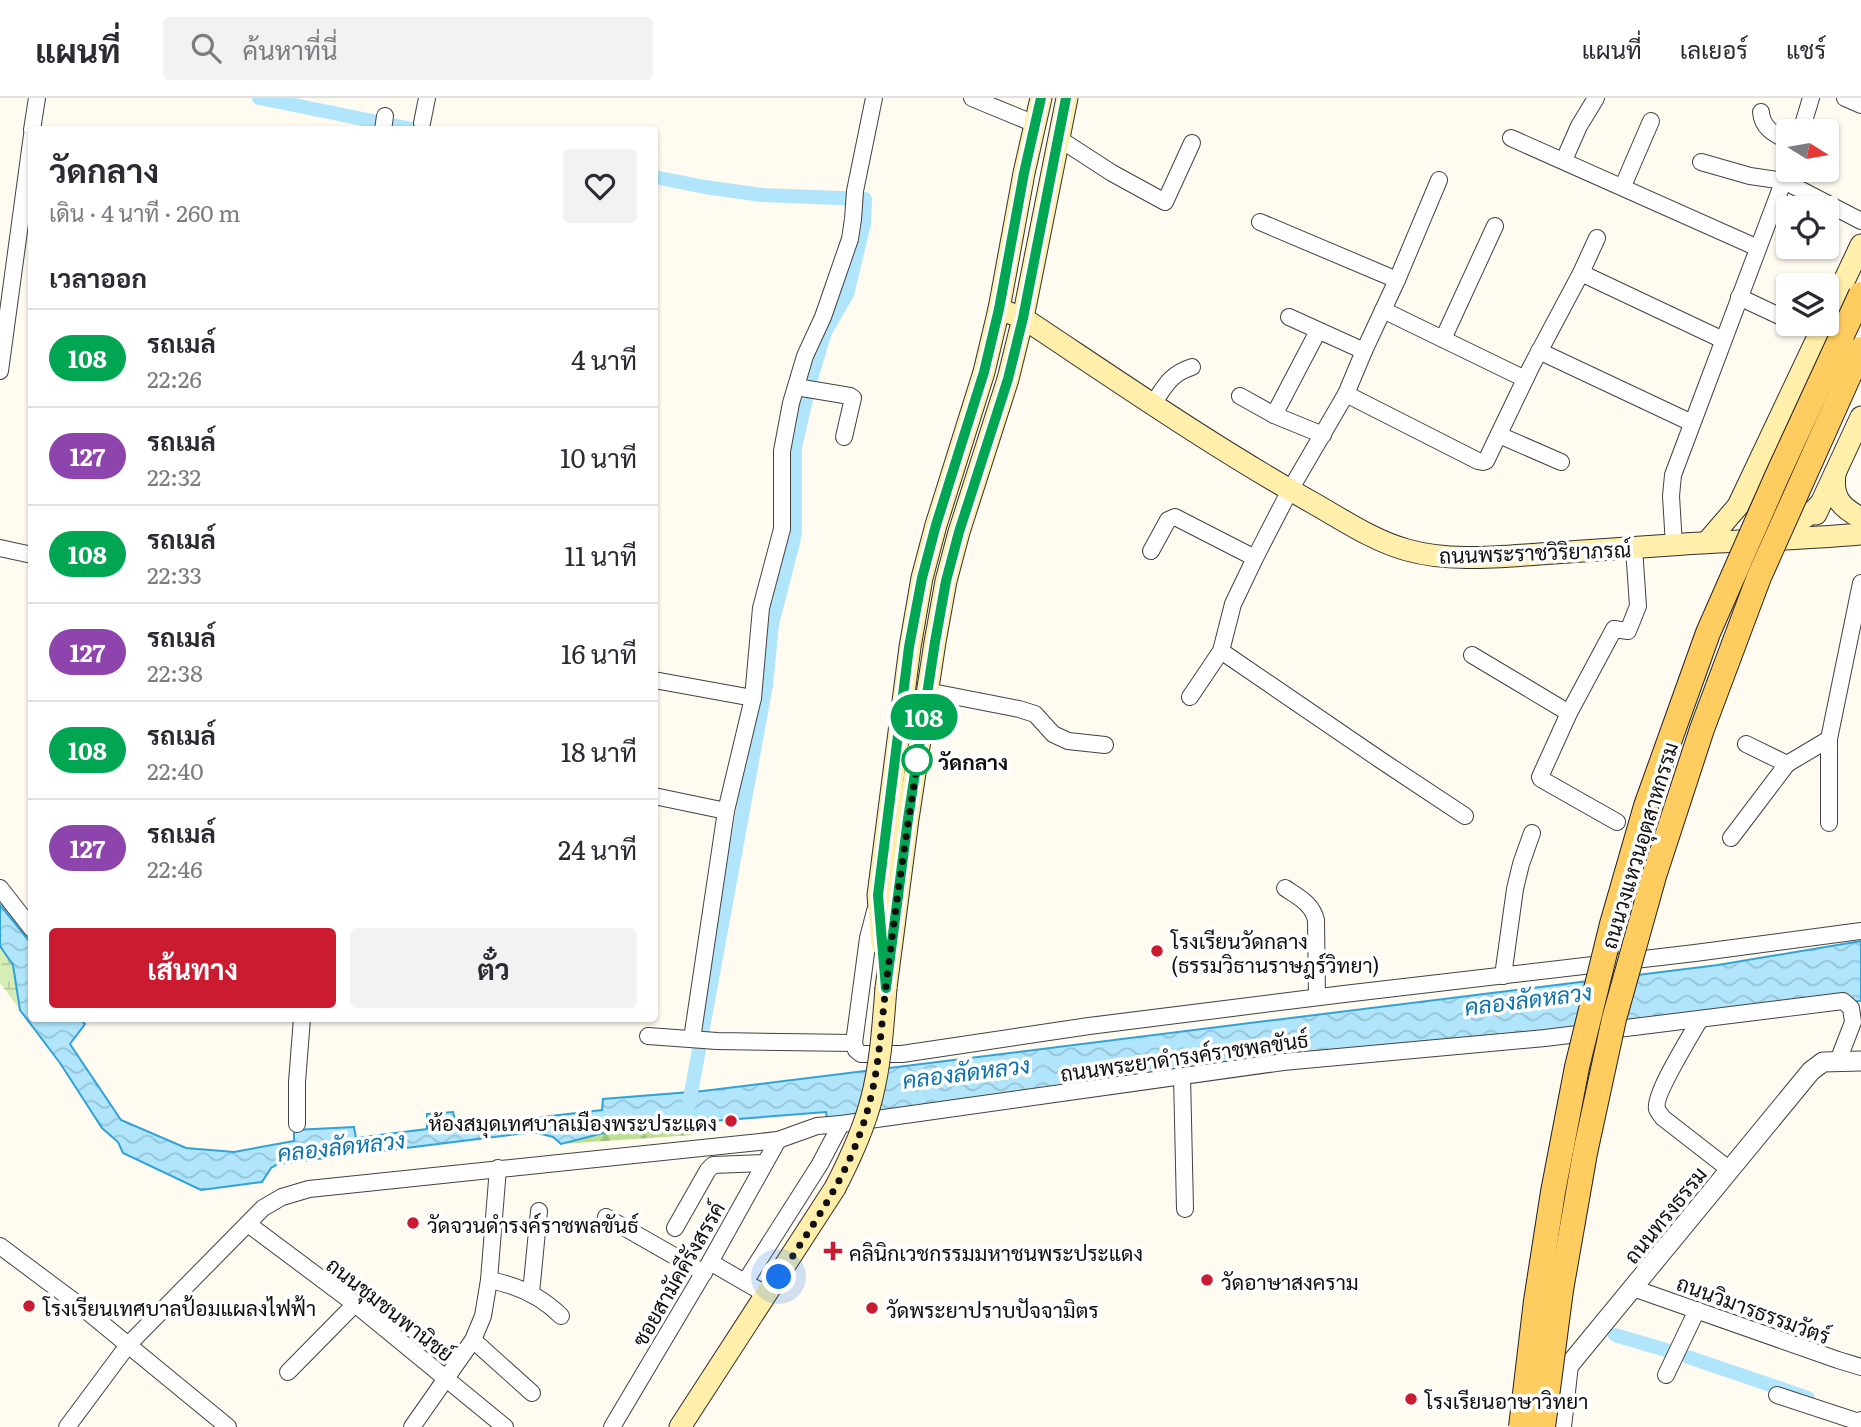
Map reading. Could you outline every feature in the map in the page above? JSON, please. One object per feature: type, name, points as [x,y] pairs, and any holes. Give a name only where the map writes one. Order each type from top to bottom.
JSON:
[{"type":"main road","points":[[886,988],[878,895],[909,647],[922,578],[936,525],[984,372],[1041,98]]},
{"type":"main road","points":[[680,1427],[835,1188],[862,1130],[872,1098],[882,1037],[906,831],[935,642],[953,557],[1008,379],[1023,318],[1066,98]]},
{"type":"main road","points":[[1016,214],[1042,218]]},
{"type":"main road","points":[[1839,292],[1861,245]]},
{"type":"main road","name":"ถนนวงแหวนอุตสาหกรรม","points":[[1520,1427],[1553,1192],[1577,1067],[1612,924],[1646,806],[1708,633],[1861,294]]},
{"type":"main road","name":"ถนนพระราชวิริยาภรณ์","points":[[999,309],[1023,318],[1227,453],[1290,490],[1383,542],[1427,555],[1451,558],[1497,557],[1861,534]]},
{"type":"main road","points":[[1707,542],[1738,506],[1818,336]]},
{"type":"main road","name":"ถนนวงแหวนอุตสาหกรรม","points":[[1543,1427],[1561,1290],[1586,1153],[1614,1019],[1654,876],[1702,729],[1759,578],[1861,349]]},
{"type":"main road","points":[[1806,539],[1861,417]]},
{"type":"main road","points":[[1771,435],[1749,486],[1748,502],[1754,515],[1778,526],[1803,520],[1821,503]]},
{"type":"main road","points":[[1835,474],[1833,488],[1839,502],[1861,518]]},
{"type":"street","points":[[33,126],[37,98]]},
{"type":"street","points":[[422,123],[427,98]]},
{"type":"street","points":[[696,1039],[726,811],[753,698],[761,608],[782,528],[782,451],[791,403],[805,388],[805,356],[823,317],[849,239],[855,191],[874,98]]},
{"type":"street","points":[[972,98],[1035,124]]},
{"type":"street","points":[[1564,160],[1579,126],[1596,98]]},
{"type":"street","points":[[1805,119],[1811,98]]},
{"type":"street","points":[[1844,98],[1861,105]]},
{"type":"street","points":[[1761,111],[1762,122],[1776,134]]},
{"type":"street","points":[[1623,186],[1651,121]]},
{"type":"street","points":[[1058,138],[1112,173],[1165,202],[1192,143]]},
{"type":"street","points":[[1511,138],[1758,248]]},
{"type":"street","points":[[1701,162],[1750,176],[1776,175]]},
{"type":"street","points":[[0,371],[28,164]]},
{"type":"street","points":[[1190,697],[1221,651],[1233,604],[1255,558],[1290,490],[1346,394],[1439,180]]},
{"type":"street","points":[[1674,545],[1671,496],[1673,475],[1783,182]]},
{"type":"street","points":[[1797,182],[1861,221]]},
{"type":"street","points":[[1260,222],[1397,280]]},
{"type":"street","points":[[1443,339],[1495,226]]},
{"type":"street","points":[[1346,394],[1483,462],[1489,457],[1525,379],[1597,238]]},
{"type":"street","points":[[1581,273],[1723,340]]},
{"type":"street","points":[[1739,297],[1776,314]]},
{"type":"street","points":[[1383,310],[1525,379]]},
{"type":"street","points":[[1289,317],[1364,351]]},
{"type":"street","points":[[1274,415],[1318,331]]},
{"type":"street","points":[[1539,352],[1692,423]]},
{"type":"street","points":[[1153,404],[1170,380],[1180,371],[1192,367]]},
{"type":"street","points":[[805,388],[853,398],[844,437]]},
{"type":"street","points":[[1240,396],[1274,415],[1322,435]]},
{"type":"street","points":[[1499,435],[1561,462]]},
{"type":"street","points":[[1151,551],[1168,520],[1175,517],[1255,558]]},
{"type":"street","points":[[0,548],[28,554]]},
{"type":"street","points":[[1617,822],[1540,776],[1569,713],[1615,629],[1628,631],[1638,610],[1634,548]]},
{"type":"street","points":[[1829,823],[1829,739],[1861,583]]},
{"type":"street","points":[[1221,651],[1465,816]]},
{"type":"street","points":[[1472,655],[1569,713]]},
{"type":"street","points":[[658,681],[753,698]]},
{"type":"street","points":[[928,691],[1027,711],[1035,714],[1053,734],[1068,741],[1105,745]]},
{"type":"street","points":[[1731,838],[1787,764],[1829,739]]},
{"type":"street","points":[[1746,744],[1787,764]]},
{"type":"street","points":[[658,797],[726,811]]},
{"type":"street","points":[[1503,975],[1515,889],[1532,833]]},
{"type":"street","points":[[0,888],[28,924]]},
{"type":"street","points":[[1285,888],[1310,905],[1314,912],[1317,997]]},
{"type":"street","points":[[878,895],[868,938],[854,1043],[861,1054],[902,1054],[1089,1026],[1861,931]]},
{"type":"street","name":"ถนนพระยาดำรงค์ราชพลขันธ์","points":[[67,1427],[128,1345],[263,1208],[309,1189],[778,1140],[817,1126],[1283,1062],[1545,1038],[1843,1001],[1852,1008],[1853,1022],[1838,1061]]},
{"type":"street","points":[[1700,1019],[1660,1092],[1657,1108],[1663,1118],[1730,1170]]},
{"type":"street","points":[[296,1124],[302,1022]]},
{"type":"street","points":[[648,1036],[717,1041],[854,1043]]},
{"type":"street","name":"ถนนทรงธรรม","points":[[1520,1427],[1811,1071],[1823,1062],[1861,1061]]},
{"type":"street","points":[[1182,1076],[1185,1209]]},
{"type":"street","points":[[745,1282],[820,1164],[841,1124]]},
{"type":"street","name":"ซอยสามัคคีรังสรรค์","points":[[612,1427],[707,1267],[778,1140]]},
{"type":"street","points":[[675,1227],[713,1165],[765,1163]]},
{"type":"street","points":[[412,1427],[472,1340],[483,1316],[489,1280],[498,1168]]},
{"type":"street","points":[[531,1293],[539,1211]]},
{"type":"street","points":[[606,1217],[707,1267],[745,1282],[767,1295]]},
{"type":"street","name":"ถนนชุมชนพานิชย์","points":[[248,1224],[355,1304],[505,1427]]},
{"type":"street","points":[[0,1246],[83,1308],[228,1427]]},
{"type":"street","points":[[489,1280],[531,1293],[561,1316]]},
{"type":"street","name":"ถนนวิมารธรรมวัตร์","points":[[1633,1288],[1861,1367]]},
{"type":"street","points":[[288,1372],[355,1304]]},
{"type":"street","points":[[1666,1375],[1698,1310]]},
{"type":"street","points":[[472,1340],[532,1393]]},
{"type":"street","points":[[1563,1427],[1570,1365]]},
{"type":"street","points":[[1777,1395],[1859,1423]]},
{"type":"green space","points":[[0,946],[13,965],[20,1010],[0,983]]},
{"type":"green space","points":[[690,1123],[693,1135],[561,1144],[623,1128]]},
{"type":"water","points":[[0,905],[28,940],[28,1021],[20,1010],[13,965],[0,946]]},
{"type":"water","name":"คลองลัดหลวง","points":[[1861,941],[1861,1001],[1784,1003],[827,1119],[826,1112],[623,1128],[561,1144],[553,1137],[534,1132],[278,1164],[271,1168],[262,1182],[201,1190],[123,1153],[118,1142],[102,1128],[60,1063],[29,1022],[85,1024],[70,1044],[121,1120],[186,1148],[234,1152],[294,1141],[294,1130],[354,1127],[356,1138],[427,1129],[427,1114],[453,1112],[457,1127],[602,1110],[603,1099],[703,1091],[1718,965]]},
{"type":"waterway","points":[[259,98],[397,126]]},
{"type":"waterway","points":[[658,178],[762,195],[865,199],[864,224],[847,294],[825,332],[795,447],[795,534],[772,624],[766,685],[689,1104]]},
{"type":"waterway","points":[[1615,1335],[1666,1350]]},
{"type":"waterway","points":[[1688,1357],[1808,1398]]},
{"type":"bus line","name":"108","points":[[1041,98],[984,372],[936,525],[922,578],[909,647],[878,895],[886,988],[908,819],[946,581],[1008,379],[1023,318],[1066,98]]},
{"type":"place","name":"วัดกลาง","points":[[917,760]]},
{"type":"place","name":"โรงเรียนวัดกลาง (ธรรมวิธานราษฎร์วิทยา)","points":[[1157,951]]},
{"type":"place","name":"ห้องสมุดเทศบาลเมืองพระประแดง","points":[[731,1121]]},
{"type":"place","name":"วัดจวนดำรงค์ราชพลขันธ์","points":[[413,1223]]},
{"type":"place","name":"คลินิกเวชกรรมมหาชนพระประแดง","points":[[833,1251]]},
{"type":"place","name":"วัดอาษาสงคราม","points":[[1207,1280]]},
{"type":"place","name":"โรงเรียนเทศบาลป้อมแผลงไฟฟ้า","points":[[29,1306]]},
{"type":"place","name":"วัดพระยาปราบปัจจามิตร","points":[[872,1308]]},
{"type":"place","name":"โรงเรียนอาษาวิทยา","points":[[1411,1399]]},
{"type":"route","points":[[779,1277],[835,1188],[862,1130],[872,1098],[878,1069],[886,988],[917,760]]}]
